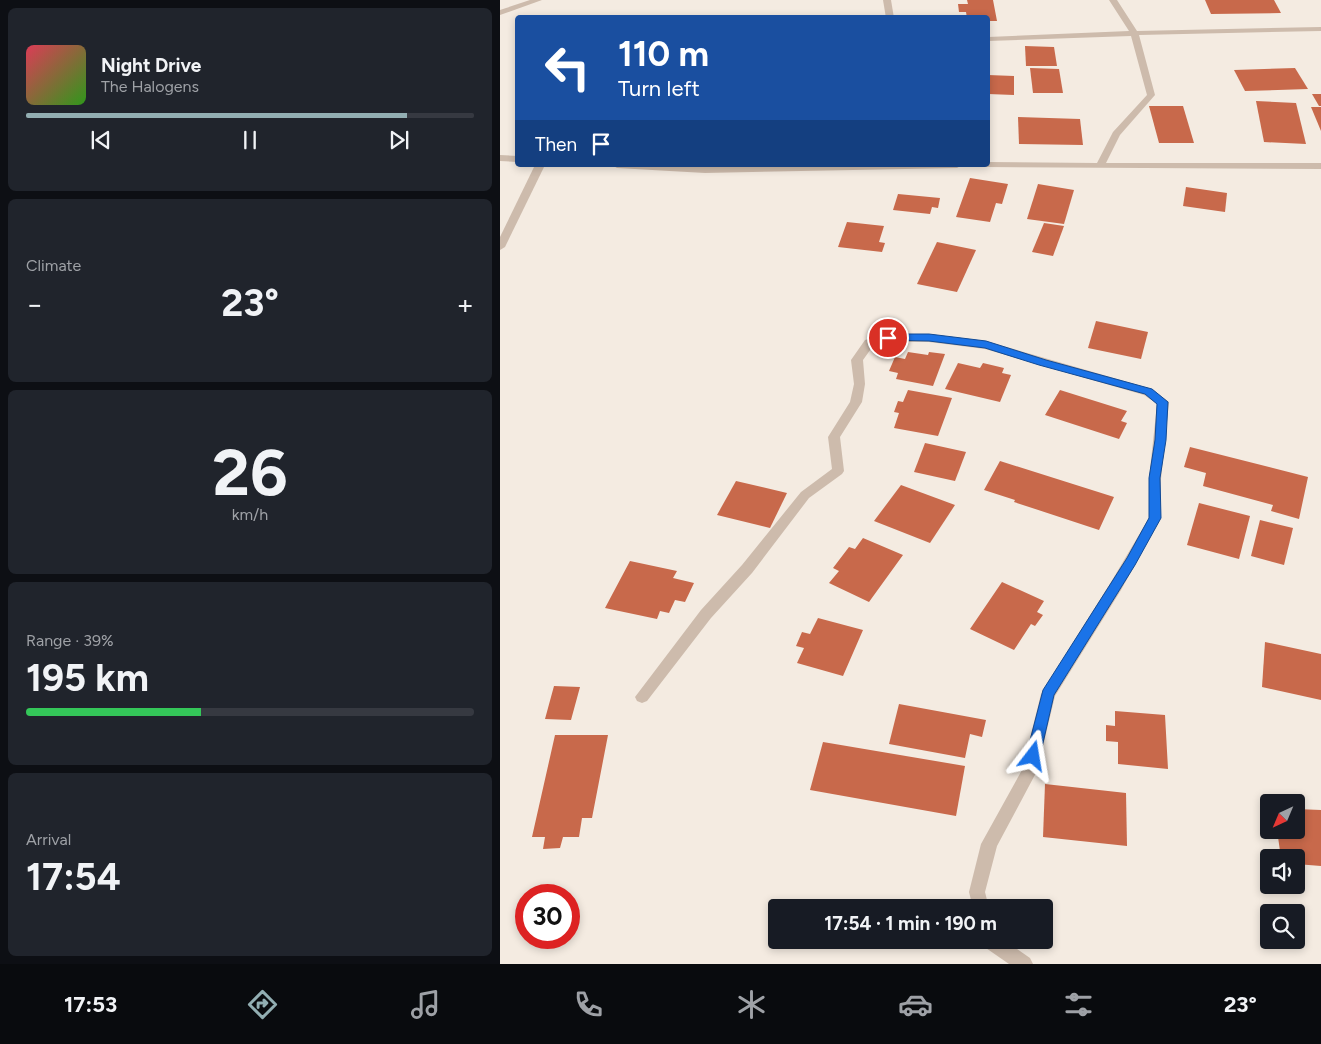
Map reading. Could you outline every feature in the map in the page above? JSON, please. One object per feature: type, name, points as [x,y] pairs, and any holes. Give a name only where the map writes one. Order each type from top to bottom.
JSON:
[{"type":"street","points":[[500,13],[538,0]]},
{"type":"street","points":[[887,0],[890,15]]},
{"type":"street","points":[[1100,164],[1116,134],[1151,95],[1134,33],[1112,0]]},
{"type":"street","points":[[990,39],[1134,33],[1321,29]]},
{"type":"street","points":[[500,158],[515,159]]},
{"type":"street","points":[[990,165],[1321,166]]},
{"type":"street","points":[[500,247],[539,167]]},
{"type":"street","points":[[652,167],[705,170],[856,167]]},
{"type":"street","points":[[642,697],[706,614],[747,569],[805,495],[838,471],[834,436],[856,406],[861,380],[857,360],[869,343],[888,338],[929,338],[986,345],[1148,392],[1163,402],[1154,478],[1155,518],[1120,579],[1048,694],[1029,772],[989,844],[977,892],[979,899]]},
{"type":"street","points":[[1002,949],[1024,964]]},
{"type":"building","points":[[967,0],[993,0],[997,21],[990,21],[990,15],[966,15],[966,12],[959,12],[958,4],[968,4]]},
{"type":"building","points":[[1205,0],[1274,0],[1281,13],[1211,14]]},
{"type":"building","points":[[1025,46],[1054,47],[1057,66],[1026,66]]},
{"type":"building","points":[[1030,68],[1059,69],[1063,93],[1033,93]]},
{"type":"building","points":[[1295,68],[1308,89],[1245,91],[1234,70]]},
{"type":"building","points":[[990,75],[1014,76],[1014,95],[990,94]]},
{"type":"building","points":[[1312,94],[1321,94],[1321,106],[1319,106]]},
{"type":"building","points":[[1256,101],[1296,103],[1306,144],[1264,142]]},
{"type":"building","points":[[1149,106],[1183,106],[1194,143],[1159,143]]},
{"type":"building","points":[[1311,107],[1321,107],[1321,131]]},
{"type":"building","points":[[1018,117],[1080,119],[1083,145],[1019,144]]},
{"type":"building","points":[[970,178],[1008,184],[1002,204],[996,203],[990,222],[956,217]]},
{"type":"building","points":[[1038,184],[1074,190],[1064,224],[1027,219]]},
{"type":"building","points":[[1186,187],[1227,193],[1225,212],[1183,206]]},
{"type":"building","points":[[898,194],[940,198],[938,208],[932,207],[930,214],[893,210]]},
{"type":"building","points":[[847,222],[884,226],[879,242],[885,243],[882,252],[838,247]]},
{"type":"building","points":[[1044,223],[1064,226],[1053,256],[1032,252]]},
{"type":"building","points":[[937,242],[976,250],[957,292],[917,284]]},
{"type":"building","points":[[1096,321],[1148,332],[1141,359],[1088,348]]},
{"type":"building","points":[[908,352],[928,355],[929,352],[945,354],[933,386],[896,379],[898,373],[889,371],[895,357],[905,359]]},
{"type":"building","points":[[958,363],[980,368],[983,363],[1004,368],[1002,373],[1011,375],[1000,402],[945,389]]},
{"type":"building","points":[[908,390],[952,398],[938,436],[894,428],[899,413],[894,412],[898,401],[903,402]]},
{"type":"building","points":[[1060,390],[1127,411],[1121,421],[1127,423],[1119,439],[1045,415]]},
{"type":"building","points":[[925,443],[966,452],[955,481],[914,472]]},
{"type":"building","points":[[1190,447],[1308,477],[1299,519],[1271,511],[1273,505],[1203,486],[1206,473],[1184,467]]},
{"type":"building","points":[[1000,461],[1114,497],[1099,530],[984,490]]},
{"type":"building","points":[[736,481],[787,493],[770,528],[717,515]]},
{"type":"building","points":[[901,485],[955,505],[930,543],[874,521]]},
{"type":"building","points":[[1199,503],[1250,516],[1239,559],[1187,545]]},
{"type":"building","points":[[1260,520],[1293,528],[1284,565],[1251,556]]},
{"type":"building","points":[[863,538],[903,555],[869,602],[829,583],[839,571],[833,568],[849,547],[855,549]]},
{"type":"building","points":[[630,561],[677,571],[673,578],[694,583],[685,602],[675,600],[669,613],[660,611],[657,619],[605,608]]},
{"type":"building","points":[[1002,582],[1044,601],[1037,612],[1043,615],[1035,626],[1031,624],[1014,650],[970,629]]},
{"type":"building","points":[[818,618],[863,630],[843,676],[797,663],[804,648],[796,646],[802,632],[810,634]]},
{"type":"building","points":[[1265,642],[1321,654],[1321,700],[1262,687]]},
{"type":"building","points":[[554,686],[580,687],[571,720],[545,719]]},
{"type":"building","points":[[899,704],[986,720],[982,737],[970,734],[965,758],[889,744]]},
{"type":"building","points":[[1115,711],[1165,715],[1168,769],[1118,764],[1118,742],[1106,741],[1106,725],[1115,726]]},
{"type":"building","points":[[555,735],[608,735],[592,818],[582,818],[579,837],[563,837],[560,848],[543,849],[545,837],[532,837]]},
{"type":"building","points":[[823,742],[965,766],[956,816],[810,790]]},
{"type":"building","points":[[1045,784],[1126,793],[1127,846],[1043,837]]},
{"type":"building","points":[[1305,809],[1321,810],[1321,866],[1305,865],[1305,849],[1280,849],[1278,839],[1305,839]]},
{"type":"route","points":[[888,338],[929,338],[986,345],[1148,392],[1163,402],[1154,478],[1155,518],[1131,562],[1048,694],[1033,756]]}]
